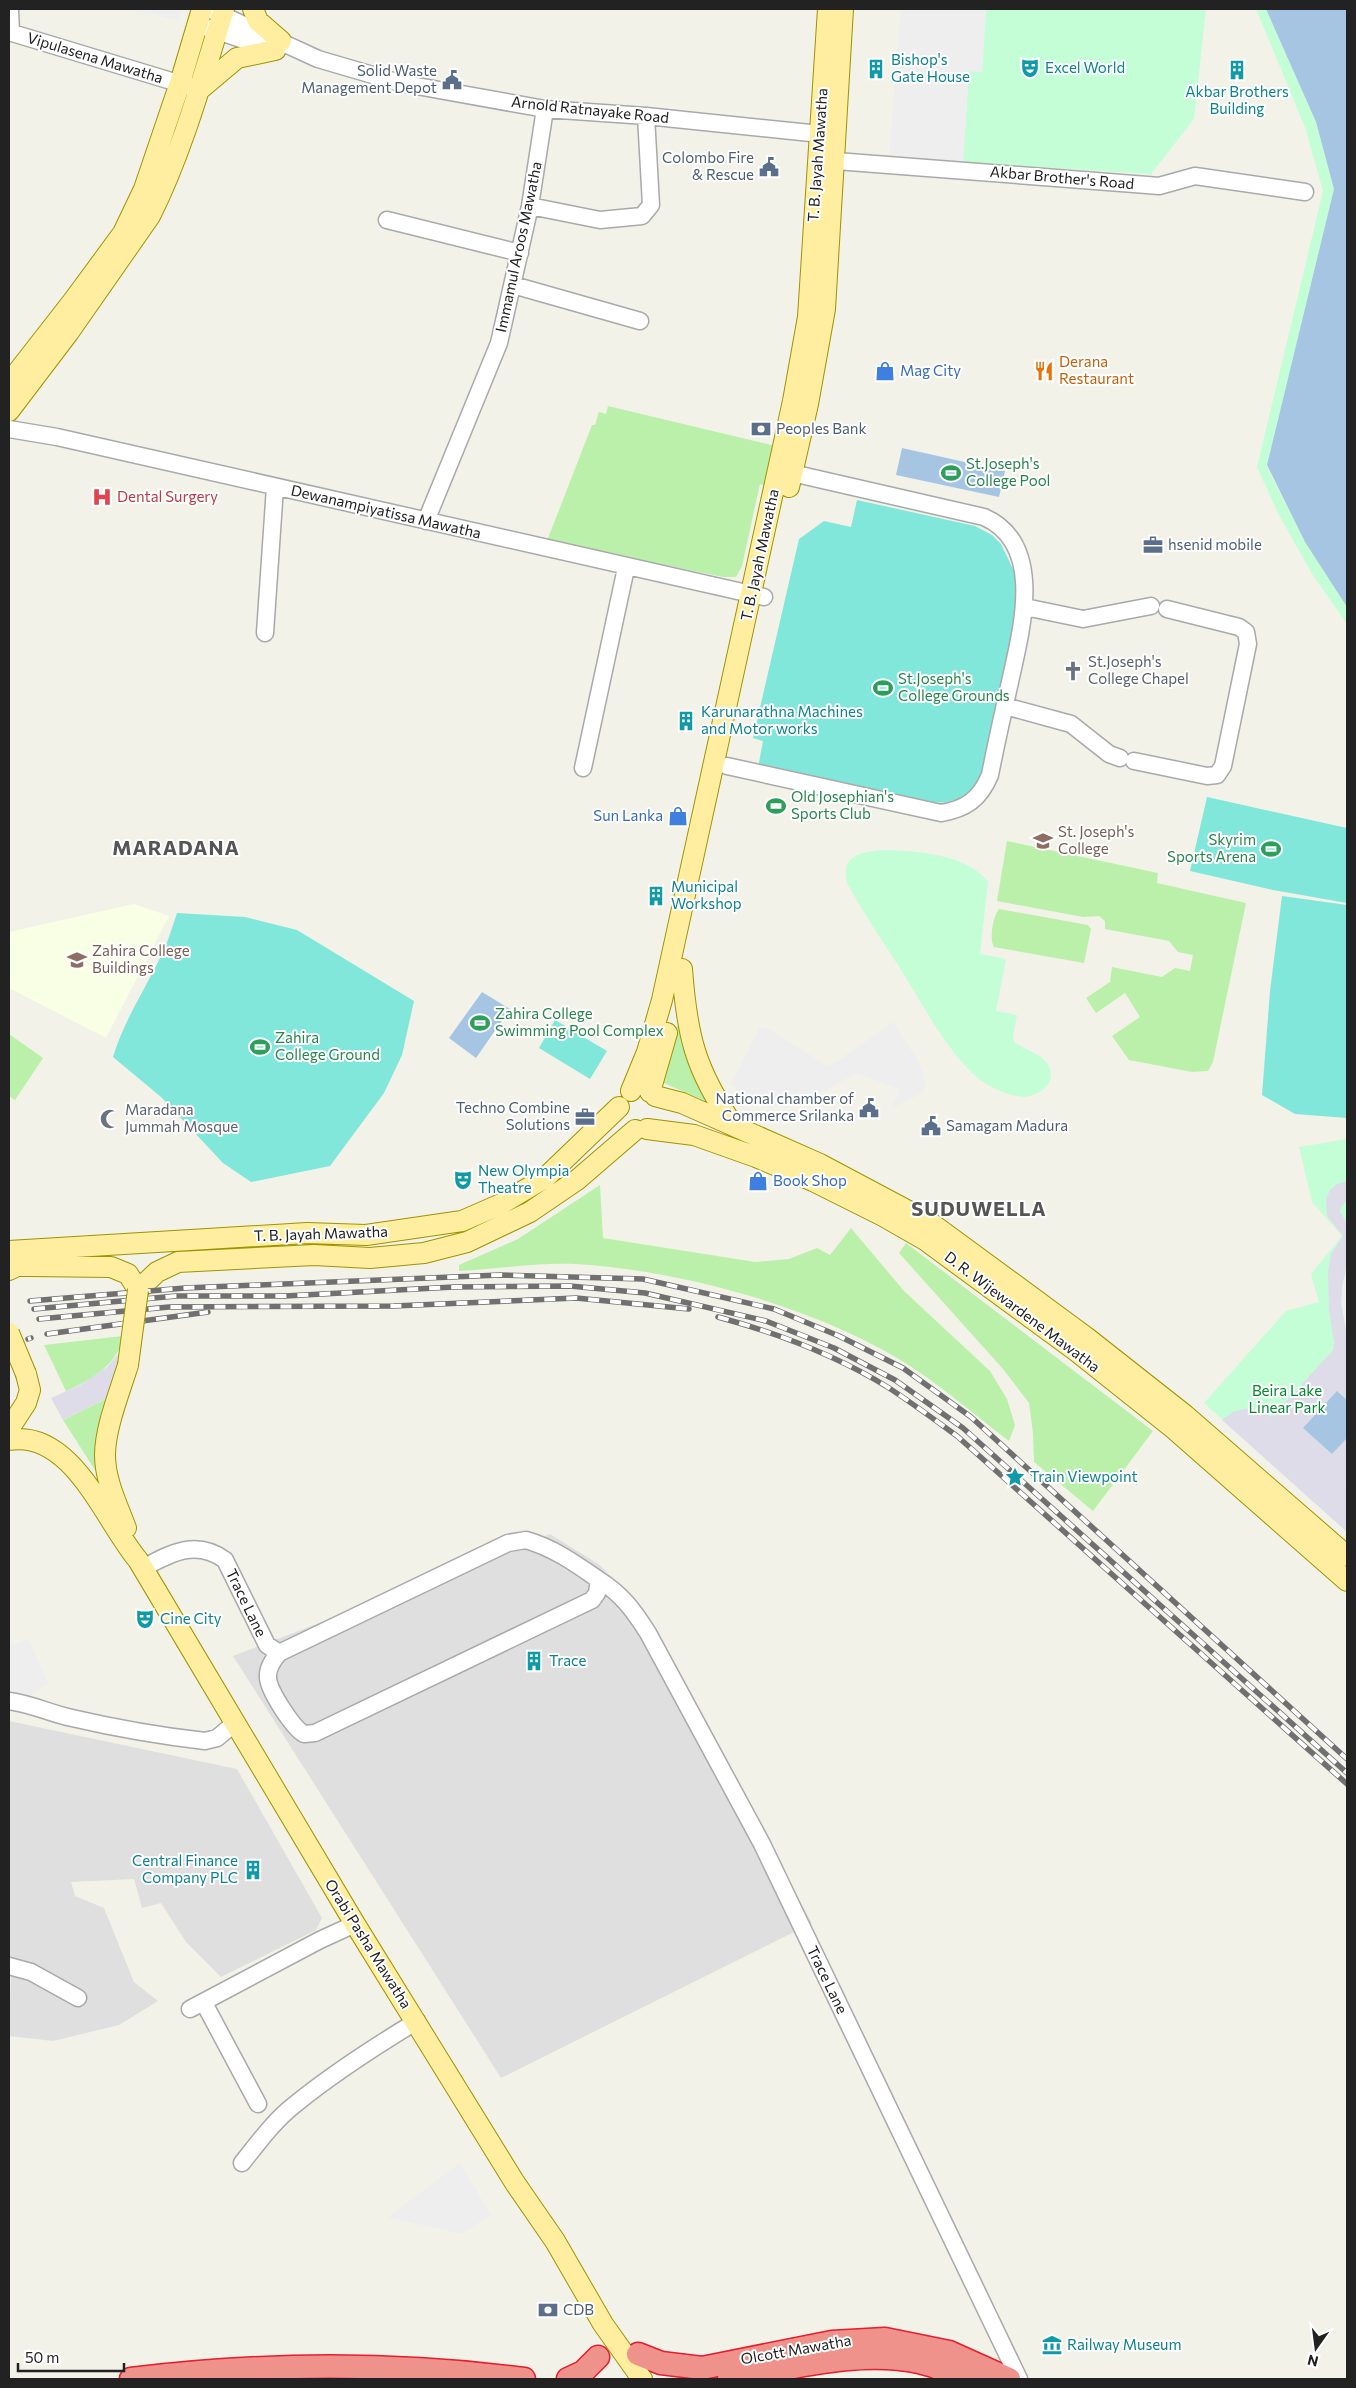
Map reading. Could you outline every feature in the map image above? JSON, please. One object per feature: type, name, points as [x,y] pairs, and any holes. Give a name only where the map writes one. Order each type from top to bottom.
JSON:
[{"type":"highway","name":"Olcott Mawatha","points":[[638,2354],[661,2363],[702,2368],[832,2342],[885,2339],[949,2352],[1009,2379]]},
{"type":"highway","points":[[568,2379],[584,2372],[598,2357]]},
{"type":"highway","name":"Olcott Mawatha","points":[[729,2379],[815,2364],[877,2358],[917,2362],[970,2379]]},
{"type":"highway","points":[[133,2379],[226,2369],[404,2367],[524,2379]]},
{"type":"main road","points":[[189,86],[236,58],[278,46],[258,21],[253,9]]},
{"type":"main road","name":"T. B. Jayah Mawatha","points":[[645,1093],[647,1052],[662,1000],[757,596],[792,473],[808,404],[825,309],[828,9]]},
{"type":"main road","name":"T. B. Jayah Mawatha","points":[[827,135],[843,9]]},
{"type":"main road","points":[[9,410],[14,381],[123,233],[189,86],[212,16]]},
{"type":"main road","name":"T. B. Jayah Mawatha","points":[[645,1093],[682,969],[727,766],[808,317],[826,160]]},
{"type":"main road","points":[[682,969],[686,1015],[692,1045],[703,1075],[733,1125]]},
{"type":"main road","points":[[645,1093],[660,1111],[658,1119],[641,1130],[623,1122],[619,1107],[623,1098],[645,1093]]},
{"type":"main road","name":"D. R. Wijewardene Mawatha","points":[[645,1093],[682,1103],[733,1125],[890,1199],[931,1223],[986,1273]]},
{"type":"main road","name":"T. B. Jayah Mawatha","points":[[12,1260],[307,1233],[366,1235],[462,1221],[501,1204],[545,1178],[619,1107]]},
{"type":"main road","name":"T. B. Jayah Mawatha","points":[[138,1290],[157,1272],[178,1262],[314,1255],[370,1258],[424,1253],[467,1242],[530,1212],[577,1180],[641,1130]]},
{"type":"main road","name":"D. R. Wijewardene Mawatha","points":[[641,1130],[694,1135],[756,1157],[813,1181],[883,1216],[986,1273],[1086,1337],[1347,1581]]},
{"type":"main road","points":[[420,1227],[424,1253]]},
{"type":"main road","points":[[12,1260],[111,1267],[128,1274],[138,1290],[128,1366],[109,1431],[105,1454],[110,1488],[140,1564]]},
{"type":"main road","points":[[9,1333],[26,1374],[30,1390],[26,1403],[9,1429]]},
{"type":"main road","name":"D. R. Wijewardene Mawatha","points":[[1179,1422],[1347,1556]]},
{"type":"main road","points":[[9,1440],[23,1438],[43,1443],[73,1467],[140,1564]]},
{"type":"main road","name":"Orabi Pasha Mawatha","points":[[140,1564],[355,1924],[515,2183],[555,2240],[603,2324],[642,2379]]},
{"type":"main road","points":[[598,2357],[603,2324]]},
{"type":"main road","name":"Orabi Pasha Mawatha","points":[[603,2324],[638,2354]]},
{"type":"street","points":[[10,9],[10,32]]},
{"type":"street","name":"Arnold Ratnayake Road","points":[[212,16],[278,46],[400,83],[545,109],[646,116],[827,135]]},
{"type":"street","name":"Vipulasena Mawatha","points":[[10,32],[189,86]]},
{"type":"street","name":"Immamul Aroos Mawatha","points":[[426,521],[499,343],[530,206],[545,109]]},
{"type":"street","points":[[530,206],[600,220],[642,216],[651,205],[646,116]]},
{"type":"street","name":"Akbar Brother's Road","points":[[826,160],[1159,186],[1182,179],[1201,177],[1305,192]]},
{"type":"street","points":[[387,220],[520,253]]},
{"type":"street","points":[[513,285],[640,321]]},
{"type":"street","name":"Dewanampiyatissa Mawatha","points":[[9,429],[757,596]]},
{"type":"street","points":[[727,766],[941,813],[959,810],[979,796],[990,775],[1025,606],[1024,580],[1017,550],[1011,536],[1000,524],[984,517],[792,473]]},
{"type":"street","points":[[265,633],[275,487]]},
{"type":"street","points":[[583,768],[626,568]]},
{"type":"street","points":[[1005,706],[1071,724],[1109,754],[1127,760],[1207,776],[1217,775],[1223,766],[1248,644],[1246,632],[1239,627],[1159,608],[1083,619],[1025,606]]},
{"type":"street","name":"Trace Lane","points":[[140,1564],[196,1548],[212,1551],[225,1560],[273,1649],[508,1542],[526,1540],[543,1545],[617,1591],[631,1607],[648,1634],[762,1844],[1018,2379]]},
{"type":"street","points":[[273,1649],[268,1676],[270,1686],[296,1727],[304,1734],[310,1735],[583,1606],[598,1593],[599,1580]]},
{"type":"street","points":[[9,1701],[40,1706],[52,1713],[74,1718],[205,1741],[217,1738],[235,1723]]},
{"type":"street","points":[[258,2104],[197,2006],[231,1986],[355,1924]]},
{"type":"street","points":[[9,1966],[32,1972],[78,1998]]},
{"type":"street","points":[[242,2163],[272,2126],[292,2106],[354,2060],[416,2021]]},
{"type":"shaded area","points":[[133,9],[181,9],[179,21]]},
{"type":"shaded area","points":[[901,9],[986,9],[982,72],[969,71],[963,162],[889,158]]},
{"type":"shaded area","points":[[1266,9],[1347,9],[1347,607],[1305,542],[1267,465],[1334,189],[1316,122]]},
{"type":"shaded area","name":"St.Joseph's College Pool","points":[[902,448],[1005,471],[999,497],[896,475]]},
{"type":"shaded area","name":"St.Joseph's College Grounds","points":[[857,500],[975,526],[992,535],[1001,544],[1014,571],[1018,595],[1014,638],[982,779],[970,792],[959,799],[945,802],[928,802],[758,768],[763,741],[753,738],[799,539],[824,521],[851,527]]},
{"type":"shaded area","name":"Skyrim Sports Arena","points":[[1207,797],[1347,828],[1347,903],[1273,890],[1190,871]]},
{"type":"shaded area","points":[[1282,896],[1347,905],[1347,1118],[1295,1114],[1262,1095],[1270,991]]},
{"type":"shaded area","name":"Zahira College Buildings","points":[[134,904],[169,916],[106,1038],[9,988],[9,932]]},
{"type":"shaded area","name":"Zahira College Ground","points":[[177,913],[245,917],[297,930],[414,1001],[402,1055],[384,1093],[330,1166],[251,1182],[223,1163],[161,1097],[113,1057],[124,1028],[159,961]]},
{"type":"shaded area","name":"Zahira College Swimming Pool Complex","points":[[482,992],[510,1009],[476,1058],[449,1038]]},
{"type":"shaded area","points":[[555,1020],[607,1051],[590,1079],[539,1048]]},
{"type":"shaded area","points":[[893,1022],[919,1062],[926,1085],[922,1093],[892,1108],[899,1089],[856,1073],[821,1093],[786,1108],[747,1097],[731,1084],[760,1027],[768,1028],[827,1066],[842,1058]]},
{"type":"shaded area","points":[[1347,1181],[1347,1200],[1341,1207],[1340,1212],[1347,1223],[1347,1264],[1341,1303],[1347,1336],[1347,1400],[1338,1391],[1332,1454],[1347,1438],[1347,1481],[1345,1483],[1347,1486],[1347,1532],[1222,1420],[1233,1412],[1248,1408],[1261,1410],[1272,1417],[1333,1350],[1334,1342],[1329,1310],[1328,1271],[1331,1254],[1343,1236],[1327,1216],[1326,1199],[1330,1190],[1337,1184]]},
{"type":"shaded area","points":[[1347,1264],[1347,1336],[1341,1303]]},
{"type":"shaded area","points":[[119,1353],[110,1397],[63,1420],[51,1398],[80,1385],[107,1367]]},
{"type":"shaded area","points":[[1337,1391],[1347,1400],[1347,1438],[1332,1454],[1303,1428]]},
{"type":"shaded area","points":[[550,1534],[600,1565],[632,1598],[812,1923],[501,2078],[233,1656]]},
{"type":"shaded area","points":[[29,1639],[48,1684],[25,1700],[9,1698],[9,1646]]},
{"type":"shaded area","points":[[9,1721],[237,1769],[322,1918],[316,1930],[221,1977],[186,1942],[161,1903],[142,1908],[134,1879],[71,1882],[75,1896],[104,1908],[134,1982],[158,2001],[119,2025],[53,2041],[9,2036],[11,1969],[9,1968]]},
{"type":"shaded area","points":[[460,2163],[491,2215],[461,2234],[388,2217]]},
{"type":"green space","name":"Excel World","points":[[986,9],[1206,9],[1194,119],[1151,174],[963,162],[969,71],[982,72]]},
{"type":"green space","points":[[1256,9],[1266,9],[1316,122],[1334,189],[1267,467],[1305,542],[1347,607],[1347,624],[1312,574],[1278,513],[1257,467],[1323,191],[1305,127]]},
{"type":"green space","points":[[608,406],[776,446],[768,486],[760,484],[742,566],[736,577],[723,577],[547,541],[592,425],[595,425],[599,412],[606,414]]},
{"type":"green space","points":[[1007,841],[1158,873],[1157,883],[1246,903],[1213,1062],[1208,1071],[1192,1072],[1129,1060],[1112,1036],[1140,1017],[1125,993],[1096,1013],[1086,998],[1110,982],[1112,967],[1162,977],[1175,968],[1190,971],[1193,955],[1178,952],[1169,941],[1105,929],[1105,921],[1099,916],[1083,917],[997,901]]},
{"type":"green space","points":[[882,850],[909,851],[953,859],[978,872],[988,882],[980,954],[1006,959],[996,1011],[1017,1015],[1013,1037],[1015,1043],[1040,1057],[1049,1066],[1051,1072],[1050,1080],[1047,1086],[1036,1094],[1023,1097],[1007,1094],[977,1078],[952,1050],[935,1025],[847,883],[846,874],[849,861],[859,854]]},
{"type":"green space","points":[[999,909],[1088,925],[1091,929],[1084,963],[994,947],[992,928]]},
{"type":"green space","points":[[677,1026],[680,1027],[713,1104],[661,1082]]},
{"type":"green space","points":[[9,1034],[43,1058],[15,1100],[9,1096]]},
{"type":"green space","name":"Beira Lake Linear Park","points":[[1347,1139],[1347,1532],[1204,1403],[1286,1311],[1319,1302],[1311,1274],[1342,1236],[1312,1202],[1299,1147]]},
{"type":"green space","points":[[600,1185],[603,1238],[755,1262],[789,1259],[817,1248],[830,1255],[851,1228],[904,1291],[990,1371],[1007,1399],[1015,1425],[1009,1441],[923,1375],[875,1345],[793,1310],[749,1296],[660,1274],[576,1264],[533,1265],[459,1271],[459,1265],[518,1239]]},
{"type":"green space","points":[[906,1243],[1153,1431],[1093,1511],[1034,1462],[1029,1403],[1003,1369],[899,1253]]},
{"type":"green space","points":[[123,1336],[116,1355],[102,1370],[85,1382],[66,1391],[44,1345]]},
{"type":"green space","points":[[110,1397],[102,1481],[63,1420]]},
{"type":"railway","points":[[30,1301],[185,1288],[500,1275],[643,1279],[774,1309],[839,1336],[903,1368],[971,1417],[1347,1759]]},
{"type":"railway","points":[[34,1309],[176,1296],[285,1296],[454,1287],[570,1286],[645,1293],[766,1321],[834,1348],[895,1380],[963,1428],[1347,1773]]},
{"type":"railway","points":[[39,1319],[169,1307],[394,1306],[576,1298],[689,1309]]},
{"type":"railway","points":[[47,1334],[208,1312]]},
{"type":"railway","points":[[718,1317],[806,1346],[848,1365],[889,1388],[957,1436],[1347,1784]]},
{"type":"railway","points":[[9,1345],[13,1343]]},
{"type":"place","name":"Excel World","points":[[1030,68]]},
{"type":"place","name":"Bishop's Gate House","points":[[876,69]]},
{"type":"place","name":"Akbar Brothers Building","points":[[1237,70]]},
{"type":"place","name":"Solid Waste Management Depot","points":[[452,80]]},
{"type":"place","name":"Colombo Fire & Rescue","points":[[769,167]]},
{"type":"place","name":"Mag City","points":[[885,371]]},
{"type":"place","name":"Derana Restaurant","points":[[1044,371]]},
{"type":"place","name":"Peoples Bank","points":[[761,429]]},
{"type":"place","name":"St.Joseph's College Pool","points":[[951,473]]},
{"type":"place","name":"Dental Surgery","points":[[102,497]]},
{"type":"place","name":"hsenid mobile","points":[[1153,545]]},
{"type":"place","name":"St.Joseph's College Chapel","points":[[1073,671]]},
{"type":"place","name":"St.Joseph's College Grounds","points":[[883,688]]},
{"type":"place","name":"Karunarathna Machines and Motor works","points":[[686,721]]},
{"type":"place","name":"Old Josephian's Sports Club","points":[[776,806]]},
{"type":"place","name":"Sun Lanka","points":[[678,816]]},
{"type":"place","name":"St. Joseph's College","points":[[1043,841]]},
{"type":"place","name":"Skyrim Sports Arena","points":[[1271,849]]},
{"type":"place","name":"Municipal Workshop","points":[[656,896]]},
{"type":"place","name":"Zahira College Buildings","points":[[77,960]]},
{"type":"place","name":"Zahira College Swimming Pool Complex","points":[[480,1023]]},
{"type":"place","name":"Zahira College Ground","points":[[260,1047]]},
{"type":"place","name":"National chamber of Commerce Srilanka","points":[[869,1108]]},
{"type":"place","name":"Techno Combine Solutions","points":[[585,1117]]},
{"type":"place","name":"Maradana Jummah Mosque","points":[[110,1119]]},
{"type":"place","name":"Samagam Madura","points":[[931,1126]]},
{"type":"place","name":"New Olympia Theatre","points":[[463,1180]]},
{"type":"place","name":"Book Shop","points":[[758,1181]]},
{"type":"place","name":"Train Viewpoint","points":[[1015,1477]]},
{"type":"place","name":"Cine City","points":[[145,1619]]},
{"type":"place","name":"Trace","points":[[534,1661]]},
{"type":"place","name":"Central Finance Company PLC","points":[[253,1870]]},
{"type":"place","name":"CDB","points":[[548,2310]]},
{"type":"place","name":"Railway Museum","points":[[1052,2345]]},
{"type":"district","name":"MARADANA","points":[[176,848]]},
{"type":"district","name":"SUDUWELLA","points":[[979,1209]]}]
